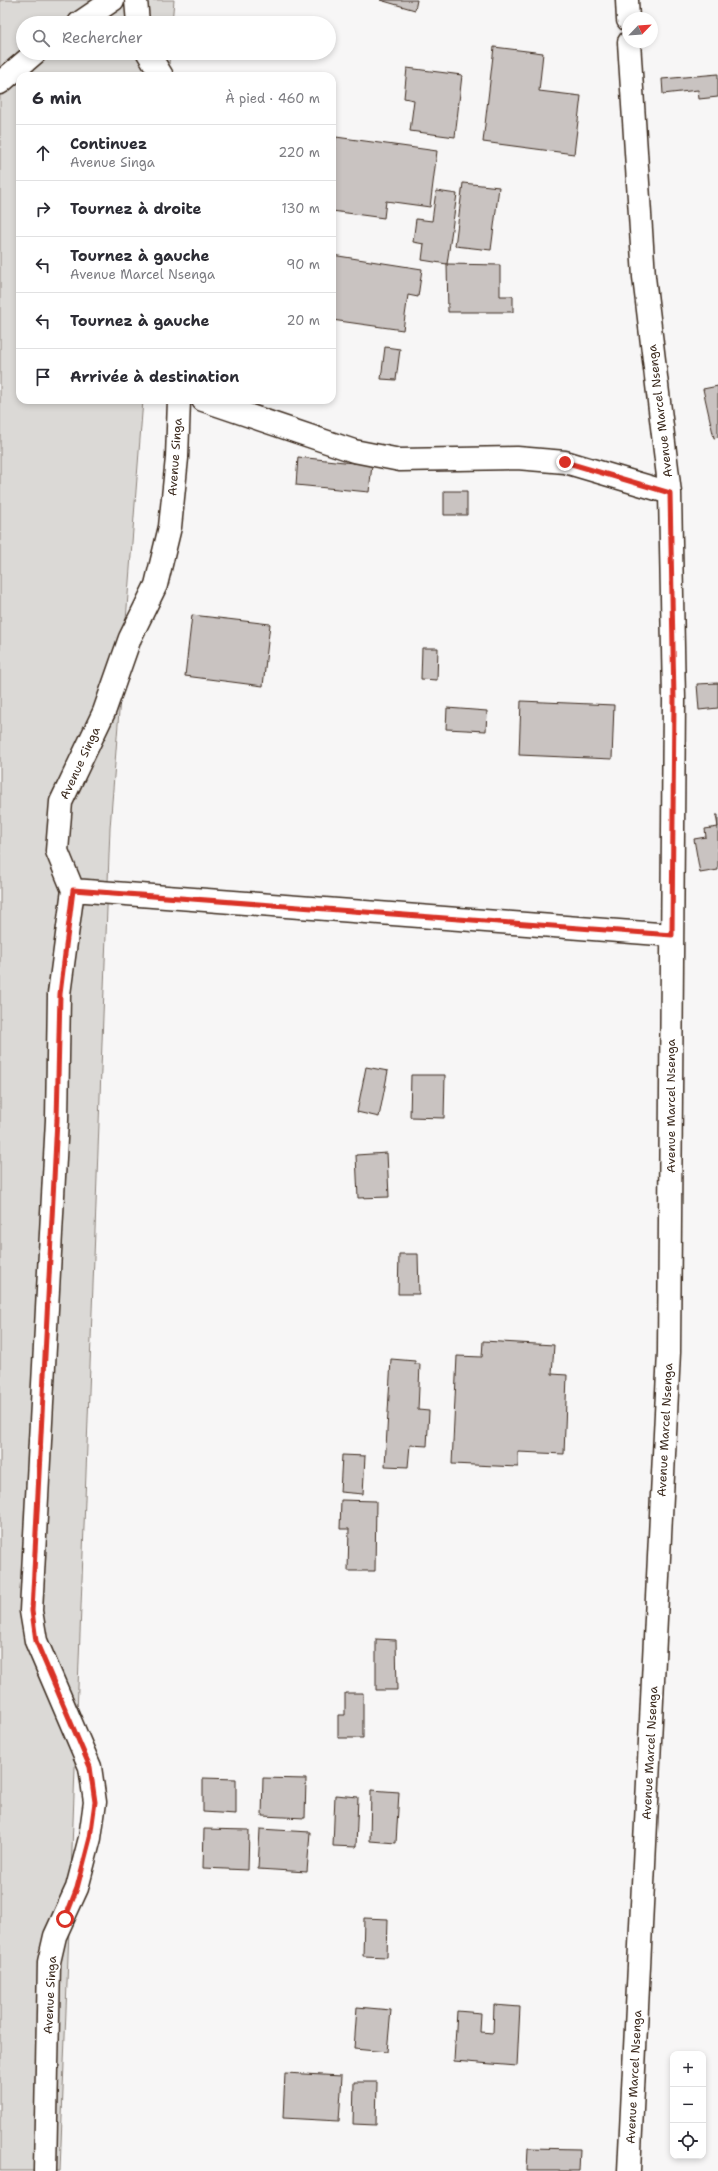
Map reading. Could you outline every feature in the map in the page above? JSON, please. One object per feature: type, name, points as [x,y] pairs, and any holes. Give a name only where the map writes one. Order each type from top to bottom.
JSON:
[{"type":"street","points":[[89,16],[113,0]]},
{"type":"street","points":[[136,0],[137,16]]},
{"type":"street","points":[[627,0],[628,12]]},
{"type":"street","name":"Avenue Marcel Nsenga","points":[[629,48],[644,277],[670,493],[674,699],[669,1352],[629,2171]]},
{"type":"street","points":[[0,83],[28,60]]},
{"type":"street","points":[[152,60],[160,72]]},
{"type":"street","name":"Avenue Singa","points":[[46,2171],[49,1962],[56,1936],[77,1888],[90,1838],[95,1802],[90,1767],[36,1641],[32,1611],[57,1120],[60,994],[73,890],[57,851],[61,802],[104,712],[126,650],[156,585],[170,527],[177,458],[179,404]]},
{"type":"street","points":[[215,404],[354,451],[400,460],[517,458],[565,462],[670,493]]},
{"type":"street","points":[[73,890],[672,935]]},
{"type":"shaded area","points":[[0,0],[174,0],[173,16],[16,16],[16,60],[169,60],[168,72],[16,72],[16,404],[143,404],[110,828],[60,2171],[0,2171]]},
{"type":"building","points":[[380,0],[417,0],[415,10]]},
{"type":"building","points":[[494,47],[543,53],[539,91],[581,96],[574,154],[483,142]]},
{"type":"building","points":[[407,68],[462,75],[455,137],[410,131],[414,100],[404,98]]},
{"type":"building","points":[[718,74],[718,97],[699,99],[698,90],[663,94],[662,79]]},
{"type":"building","points":[[336,137],[437,151],[430,207],[386,201],[384,218],[336,212]]},
{"type":"building","points":[[463,183],[499,187],[491,250],[455,246]]},
{"type":"building","points":[[436,191],[457,194],[447,264],[422,260],[424,244],[413,242],[416,219],[432,221]]},
{"type":"building","points":[[336,256],[422,269],[418,297],[408,295],[403,330],[336,321]]},
{"type":"building","points":[[447,264],[500,265],[500,296],[513,296],[513,312],[448,312]]},
{"type":"building","points":[[385,347],[400,349],[396,380],[381,379]]},
{"type":"building","points":[[718,386],[718,437],[714,438],[703,389]]},
{"type":"building","points":[[298,457],[372,465],[369,492],[296,485]]},
{"type":"building","points":[[444,491],[467,491],[467,515],[444,515]]},
{"type":"building","points":[[192,615],[270,624],[263,686],[185,676]]},
{"type":"building","points":[[422,648],[438,648],[437,680],[421,679]]},
{"type":"building","points":[[718,683],[718,708],[699,710],[697,684]]},
{"type":"building","points":[[521,701],[614,705],[612,759],[519,755]]},
{"type":"building","points":[[447,708],[487,711],[486,731],[446,729]]},
{"type":"building","points":[[716,815],[718,815],[718,827]]},
{"type":"building","points":[[718,827],[718,870],[700,873],[694,839],[706,837],[705,829]]},
{"type":"building","points":[[366,1067],[388,1071],[379,1117],[357,1112]]},
{"type":"building","points":[[411,1075],[445,1075],[444,1118],[410,1117]]},
{"type":"building","points":[[387,1153],[389,1197],[358,1198],[356,1155]]},
{"type":"building","points":[[399,1254],[418,1254],[419,1294],[398,1294]]},
{"type":"building","points":[[483,1341],[554,1345],[552,1374],[567,1375],[564,1454],[518,1452],[518,1467],[452,1464],[457,1356],[482,1357]]},
{"type":"building","points":[[391,1359],[415,1361],[415,1364],[420,1364],[418,1410],[429,1411],[427,1446],[410,1445],[408,1467],[385,1466]]},
{"type":"building","points":[[342,1455],[365,1456],[363,1494],[340,1492]]},
{"type":"building","points":[[341,1500],[376,1501],[375,1571],[348,1571],[349,1529],[340,1529]]},
{"type":"building","points":[[376,1639],[396,1640],[397,1690],[376,1690]]},
{"type":"building","points":[[345,1693],[363,1693],[363,1738],[338,1738],[338,1715],[345,1715]]},
{"type":"building","points":[[203,1778],[236,1779],[236,1814],[203,1812]]},
{"type":"building","points":[[263,1778],[306,1779],[305,1818],[262,1816]]},
{"type":"building","points":[[371,1790],[399,1792],[396,1843],[370,1841]]},
{"type":"building","points":[[335,1795],[358,1797],[356,1847],[333,1846]]},
{"type":"building","points":[[204,1829],[249,1830],[248,1870],[203,1868]]},
{"type":"building","points":[[260,1829],[310,1832],[307,1872],[258,1869]]},
{"type":"building","points":[[364,1918],[388,1919],[387,1957],[363,1956]]},
{"type":"building","points":[[494,2005],[520,2007],[517,2066],[454,2061],[457,2011],[481,2013],[480,2032],[493,2033]]},
{"type":"building","points":[[357,2007],[391,2010],[387,2052],[354,2049]]},
{"type":"building","points":[[285,2073],[342,2076],[339,2121],[283,2118]]},
{"type":"building","points":[[354,2082],[377,2082],[376,2125],[353,2124]]},
{"type":"building","points":[[528,2148],[580,2149],[579,2171],[527,2171]]},
{"type":"route","points":[[65,1919],[77,1888],[90,1838],[95,1802],[90,1767],[36,1641],[32,1611],[32,1581],[57,1120],[60,994],[73,890],[672,935],[674,699],[670,493],[565,462]]}]
